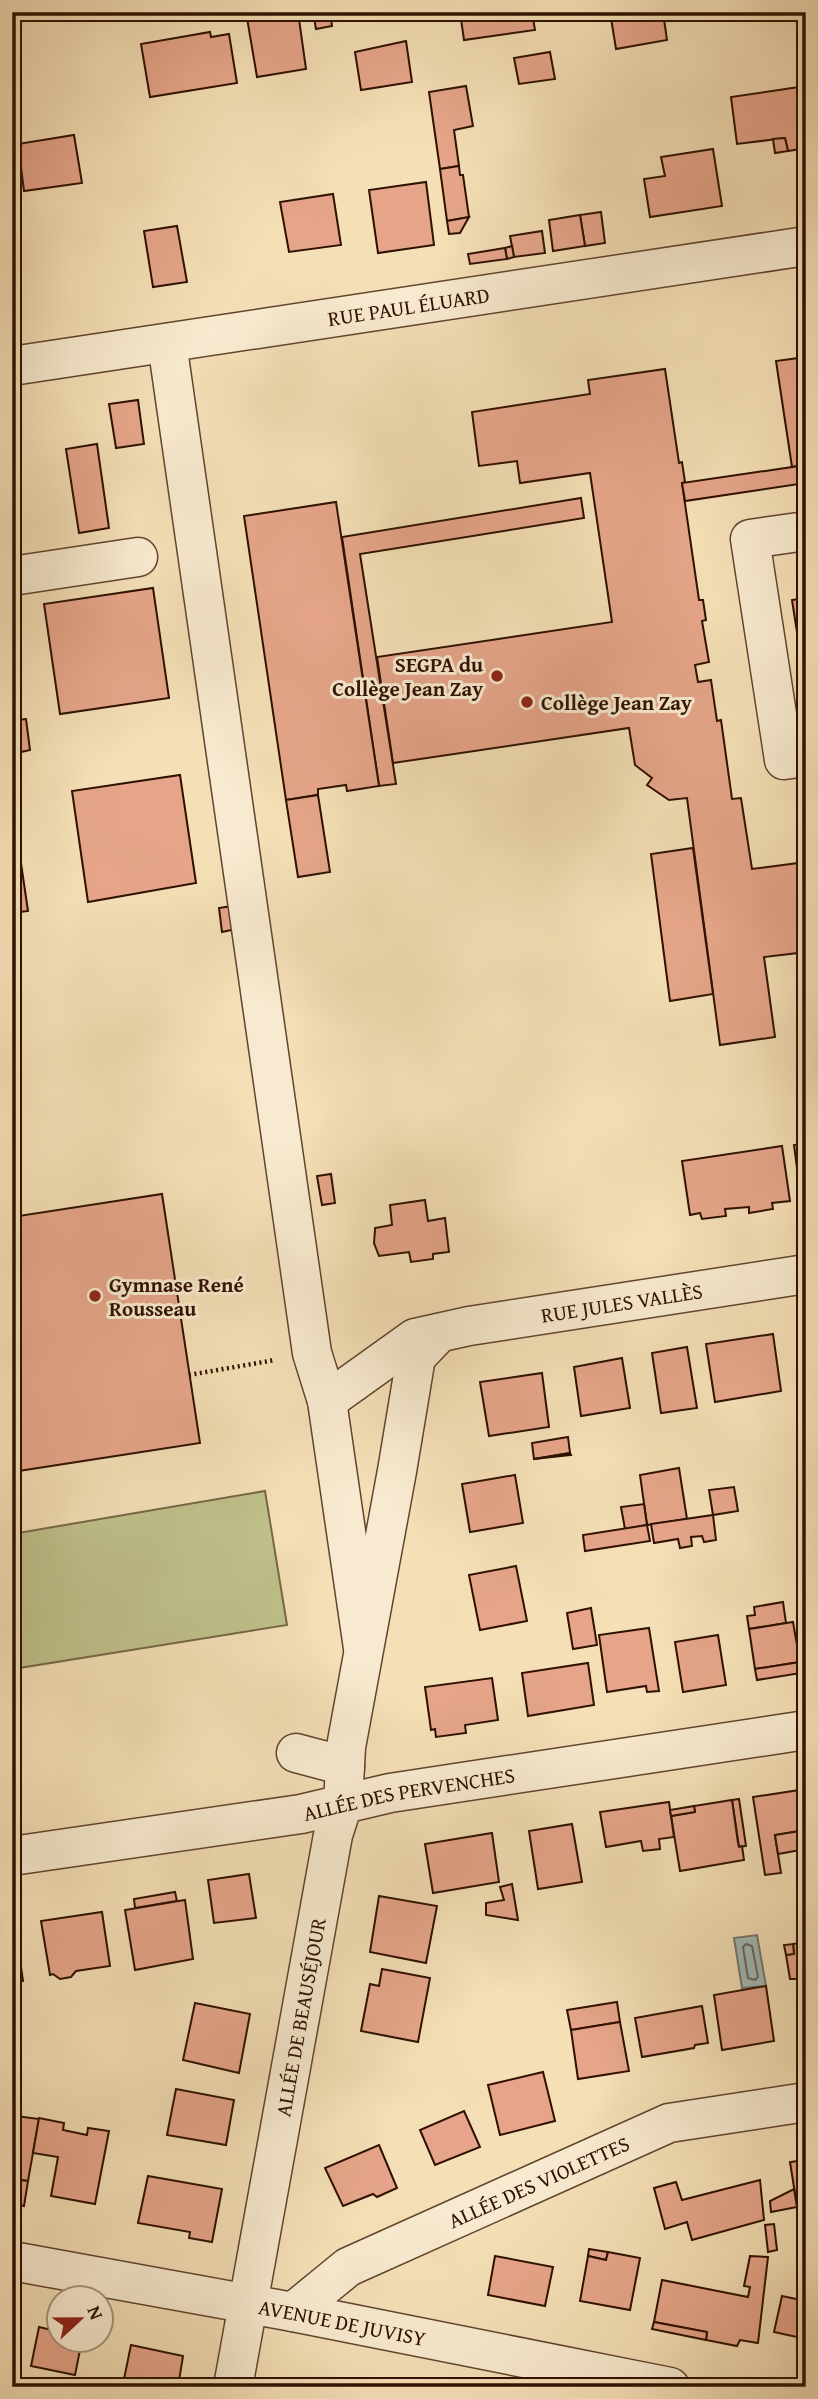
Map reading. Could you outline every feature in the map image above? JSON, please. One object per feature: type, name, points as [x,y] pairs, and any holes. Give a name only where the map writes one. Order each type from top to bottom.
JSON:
[{"type":"street","name":"RUE PAUL ÉLUARD","points":[[12,366],[806,246]]},
{"type":"street","points":[[167,343],[312,1353],[327,1401],[363,1648]]},
{"type":"street","points":[[806,531],[750,540],[783,760],[806,757]]},
{"type":"street","points":[[12,576],[138,556]]},
{"type":"street","name":"RUE JULES VALLÈS","points":[[327,1401],[415,1338],[806,1274]]},
{"type":"street","points":[[363,1648],[416,1357],[439,1333]]},
{"type":"street","name":"ALLÉE DE BEAUSÉJOUR","points":[[233,2387],[250,2305],[332,1835],[343,1804],[346,1747],[363,1648]]},
{"type":"street","name":"ALLÉE DES PERVENCHES","points":[[12,1856],[301,1814],[390,1793],[806,1730]]},
{"type":"street","points":[[296,1753],[345,1766]]},
{"type":"street","name":"ALLÉE DES VIOLETTES","points":[[293,2312],[348,2267],[669,2123],[806,2102]]},
{"type":"street","name":"AVENUE DE JUVISY","points":[[12,2261],[293,2312],[670,2387]]},
{"type":"green space","points":[[265,1491],[287,1625],[19,1668],[12,1620],[12,1534]]},
{"type":"water","points":[[757,1935],[766,1986],[742,1988],[734,1938]]},
{"type":"building","points":[[298,12],[306,69],[257,77],[247,18]]},
{"type":"building","points":[[313,12],[330,12],[332,26],[316,29]]},
{"type":"building","points":[[460,12],[532,12],[535,30],[464,40]]},
{"type":"building","points":[[610,12],[663,12],[667,40],[616,49]]},
{"type":"building","points":[[692,12],[715,12],[716,14],[693,18]]},
{"type":"building","points":[[210,32],[211,37],[229,34],[237,83],[150,97],[141,44]]},
{"type":"building","points":[[406,41],[412,82],[361,90],[355,52]]},
{"type":"building","points":[[550,52],[555,79],[519,84],[514,58]]},
{"type":"building","points":[[466,86],[473,126],[454,130],[459,166],[440,169],[429,92]]},
{"type":"building","points":[[806,86],[806,148],[788,151],[785,138],[737,144],[731,97]]},
{"type":"building","points":[[74,135],[82,183],[24,191],[18,144]]},
{"type":"building","points":[[785,138],[788,151],[775,153],[773,139]]},
{"type":"building","points":[[713,149],[722,206],[650,217],[644,179],[665,176],[661,157]]},
{"type":"building","points":[[459,166],[460,175],[463,175],[469,217],[447,221],[440,169]]},
{"type":"building","points":[[426,182],[434,245],[378,253],[369,190]]},
{"type":"building","points":[[333,194],[341,245],[289,252],[280,202]]},
{"type":"building","points":[[601,212],[605,243],[585,246],[580,215]]},
{"type":"building","points":[[580,215],[585,246],[553,251],[549,220]]},
{"type":"building","points":[[469,217],[460,233],[449,234],[447,221]]},
{"type":"building","points":[[177,226],[187,282],[153,287],[144,231]]},
{"type":"building","points":[[542,231],[545,253],[514,257],[510,236]]},
{"type":"building","points":[[512,246],[514,257],[507,259],[505,248]]},
{"type":"building","points":[[505,248],[507,259],[470,264],[468,254]]},
{"type":"building","points":[[806,357],[806,465],[792,467],[776,361]]},
{"type":"building","points":[[665,369],[679,463],[682,462],[685,482],[682,483],[699,600],[703,600],[706,620],[702,621],[709,662],[695,665],[698,682],[711,680],[717,721],[721,720],[732,799],[741,798],[752,869],[806,862],[806,952],[764,957],[775,1037],[720,1045],[687,798],[669,800],[647,785],[652,778],[635,765],[629,728],[393,763],[377,657],[612,622],[590,473],[520,483],[517,461],[479,466],[472,412],[590,394],[588,380]]},
{"type":"building","points":[[138,400],[144,444],[116,448],[109,404]]},
{"type":"building","points":[[97,444],[109,528],[79,533],[66,449]]},
{"type":"building","points":[[806,465],[806,483],[685,501],[682,483]]},
{"type":"building","points":[[581,498],[584,518],[360,554],[396,784],[379,786],[342,537]]},
{"type":"building","points":[[336,502],[379,786],[347,791],[346,785],[318,789],[318,795],[286,800],[244,516]]},
{"type":"building","points":[[153,588],[169,698],[60,714],[44,604]]},
{"type":"building","points":[[806,598],[806,690],[792,600]]},
{"type":"building","points":[[26,719],[30,750],[21,752],[16,720]]},
{"type":"building","points":[[180,775],[196,883],[88,902],[72,791]]},
{"type":"building","points":[[318,795],[330,872],[298,877],[286,800]]},
{"type":"building","points":[[12,802],[28,911],[12,913]]},
{"type":"building","points":[[693,848],[713,994],[670,1001],[651,854]]},
{"type":"building","points":[[232,906],[236,929],[222,932],[219,908]]},
{"type":"building","points":[[806,1143],[806,1198],[801,1199],[794,1145]]},
{"type":"building","points":[[782,1146],[790,1201],[772,1203],[773,1209],[749,1213],[749,1207],[725,1209],[726,1216],[702,1219],[700,1213],[690,1215],[682,1161]]},
{"type":"building","points":[[331,1174],[335,1203],[322,1205],[317,1176]]},
{"type":"building","name":"Gymnase René Rousseau","points":[[162,1194],[200,1443],[12,1472],[12,1217]]},
{"type":"building","points":[[425,1200],[428,1221],[445,1218],[449,1252],[433,1254],[433,1259],[411,1262],[409,1252],[379,1256],[374,1243],[375,1228],[392,1225],[390,1205]]},
{"type":"building","points":[[773,1334],[781,1391],[715,1402],[706,1344]]},
{"type":"building","points":[[687,1347],[697,1408],[661,1413],[652,1353]]},
{"type":"building","points":[[622,1358],[630,1408],[581,1416],[574,1367]]},
{"type":"building","points":[[542,1373],[549,1427],[489,1436],[480,1382]]},
{"type":"building","points":[[568,1437],[570,1453],[534,1459],[532,1443]]},
{"type":"building","points":[[570,1453],[571,1455],[534,1459]]},
{"type":"building","points":[[679,1468],[687,1519],[647,1525],[640,1475]]},
{"type":"building","points":[[515,1475],[523,1523],[470,1532],[462,1484]]},
{"type":"building","points":[[734,1487],[738,1511],[713,1515],[709,1490]]},
{"type":"building","points":[[644,1504],[647,1525],[625,1529],[621,1507]]},
{"type":"building","points":[[713,1515],[716,1540],[704,1542],[702,1536],[691,1537],[692,1546],[680,1548],[678,1539],[654,1543],[651,1524]]},
{"type":"building","points":[[647,1525],[650,1541],[585,1551],[583,1535]]},
{"type":"building","points":[[516,1566],[527,1621],[480,1630],[469,1575]]},
{"type":"building","points":[[783,1602],[786,1623],[749,1629],[747,1616],[755,1615],[754,1607]]},
{"type":"building","points":[[591,1608],[597,1645],[573,1649],[567,1613]]},
{"type":"building","points":[[793,1622],[800,1662],[755,1669],[749,1629]]},
{"type":"building","points":[[649,1628],[659,1691],[647,1692],[646,1686],[607,1692],[599,1635]]},
{"type":"building","points":[[718,1635],[726,1685],[683,1692],[675,1642]]},
{"type":"building","points":[[800,1662],[801,1673],[757,1680],[755,1669]]},
{"type":"building","points":[[588,1663],[594,1705],[528,1716],[522,1673]]},
{"type":"building","points":[[492,1678],[498,1720],[465,1725],[466,1733],[436,1737],[435,1729],[431,1730],[425,1687]]},
{"type":"building","points":[[806,1789],[806,1830],[775,1835],[781,1873],[765,1875],[753,1797]]},
{"type":"building","points":[[739,1799],[746,1846],[739,1847],[732,1800]]},
{"type":"building","points":[[732,1800],[738,1843],[739,1847],[742,1846],[744,1860],[680,1871],[671,1816],[695,1812],[694,1806]]},
{"type":"building","points":[[669,1802],[674,1837],[659,1839],[660,1849],[643,1851],[641,1841],[606,1847],[600,1812]]},
{"type":"building","points":[[694,1806],[695,1812],[671,1816],[670,1810]]},
{"type":"building","points":[[572,1824],[582,1882],[538,1889],[529,1831]]},
{"type":"building","points":[[806,1830],[806,1849],[778,1854],[775,1835]]},
{"type":"building","points":[[492,1833],[499,1882],[433,1893],[425,1844]]},
{"type":"building","points":[[249,1874],[256,1918],[214,1923],[208,1880]]},
{"type":"building","points":[[512,1884],[518,1920],[486,1915],[486,1903],[504,1900],[500,1887]]},
{"type":"building","points":[[175,1892],[177,1901],[135,1908],[134,1899]]},
{"type":"building","points":[[379,1896],[437,1906],[426,1963],[370,1952]]},
{"type":"building","points":[[185,1900],[193,1959],[135,1970],[125,1910]]},
{"type":"building","points":[[102,1912],[110,1966],[76,1971],[71,1977],[60,1979],[50,1975],[41,1921]]},
{"type":"building","points":[[16,1932],[23,1981],[12,1983],[12,1933]]},
{"type":"building","points":[[806,1942],[806,1986],[799,1987],[797,1979],[790,1979],[786,1955],[794,1954],[793,1944]]},
{"type":"building","points":[[793,1944],[794,1954],[786,1955],[784,1945]]},
{"type":"building","points":[[382,1969],[430,1978],[418,2042],[361,2031],[370,1984],[379,1986]]},
{"type":"building","points":[[766,1986],[774,2041],[722,2050],[714,1995]]},
{"type":"building","points":[[617,2002],[620,2022],[571,2030],[567,2010]]},
{"type":"building","points":[[195,2003],[250,2014],[239,2073],[183,2060]]},
{"type":"building","points":[[702,2006],[708,2043],[642,2057],[635,2018]]},
{"type":"building","points":[[620,2022],[629,2071],[578,2079],[571,2030]]},
{"type":"building","points":[[543,2072],[555,2121],[500,2135],[488,2085]]},
{"type":"building","points":[[176,2089],[234,2100],[226,2145],[167,2135]]},
{"type":"building","points":[[464,2111],[480,2147],[435,2165],[420,2130]]},
{"type":"building","points":[[16,2116],[39,2119],[28,2181],[12,2179],[12,2134]]},
{"type":"building","points":[[39,2118],[64,2123],[63,2130],[87,2135],[88,2128],[109,2131],[95,2204],[51,2196],[58,2157],[33,2153]]},
{"type":"building","points":[[379,2145],[397,2188],[377,2197],[373,2194],[343,2206],[325,2168]]},
{"type":"building","points":[[806,2160],[806,2224],[803,2224],[799,2219],[790,2162]]},
{"type":"building","points":[[148,2176],[222,2189],[212,2242],[189,2238],[190,2232],[138,2223]]},
{"type":"building","points":[[12,2179],[28,2181],[24,2206],[12,2204]]},
{"type":"building","points":[[760,2180],[764,2220],[692,2240],[687,2222],[665,2229],[654,2188],[676,2182],[682,2200]]},
{"type":"building","points":[[794,2189],[797,2207],[771,2212],[770,2201]]},
{"type":"building","points":[[774,2224],[777,2250],[768,2252],[765,2225]]},
{"type":"building","points":[[589,2249],[608,2252],[606,2260],[588,2256]]},
{"type":"building","points":[[608,2252],[640,2258],[630,2310],[580,2301],[588,2256],[606,2260]]},
{"type":"building","points":[[495,2256],[553,2267],[545,2306],[488,2295]]},
{"type":"building","points":[[750,2256],[768,2257],[758,2343],[740,2340],[737,2346],[706,2340],[707,2332],[654,2322],[662,2280],[748,2297],[750,2287],[744,2286]]},
{"type":"building","points":[[782,2296],[806,2301],[806,2339],[774,2332]]},
{"type":"building","points":[[654,2322],[707,2332],[706,2340],[652,2329]]},
{"type":"building","points":[[39,2327],[46,2329],[46,2354],[79,2354],[75,2375],[31,2366]]},
{"type":"building","points":[[131,2345],[183,2356],[178,2387],[136,2387],[123,2384]]},
{"type":"place","name":"SEGPA du Collège Jean Zay","points":[[497,676]]},
{"type":"place","name":"Collège Jean Zay","points":[[527,702]]},
{"type":"place","name":"Gymnase René Rousseau","points":[[95,1296]]}]
